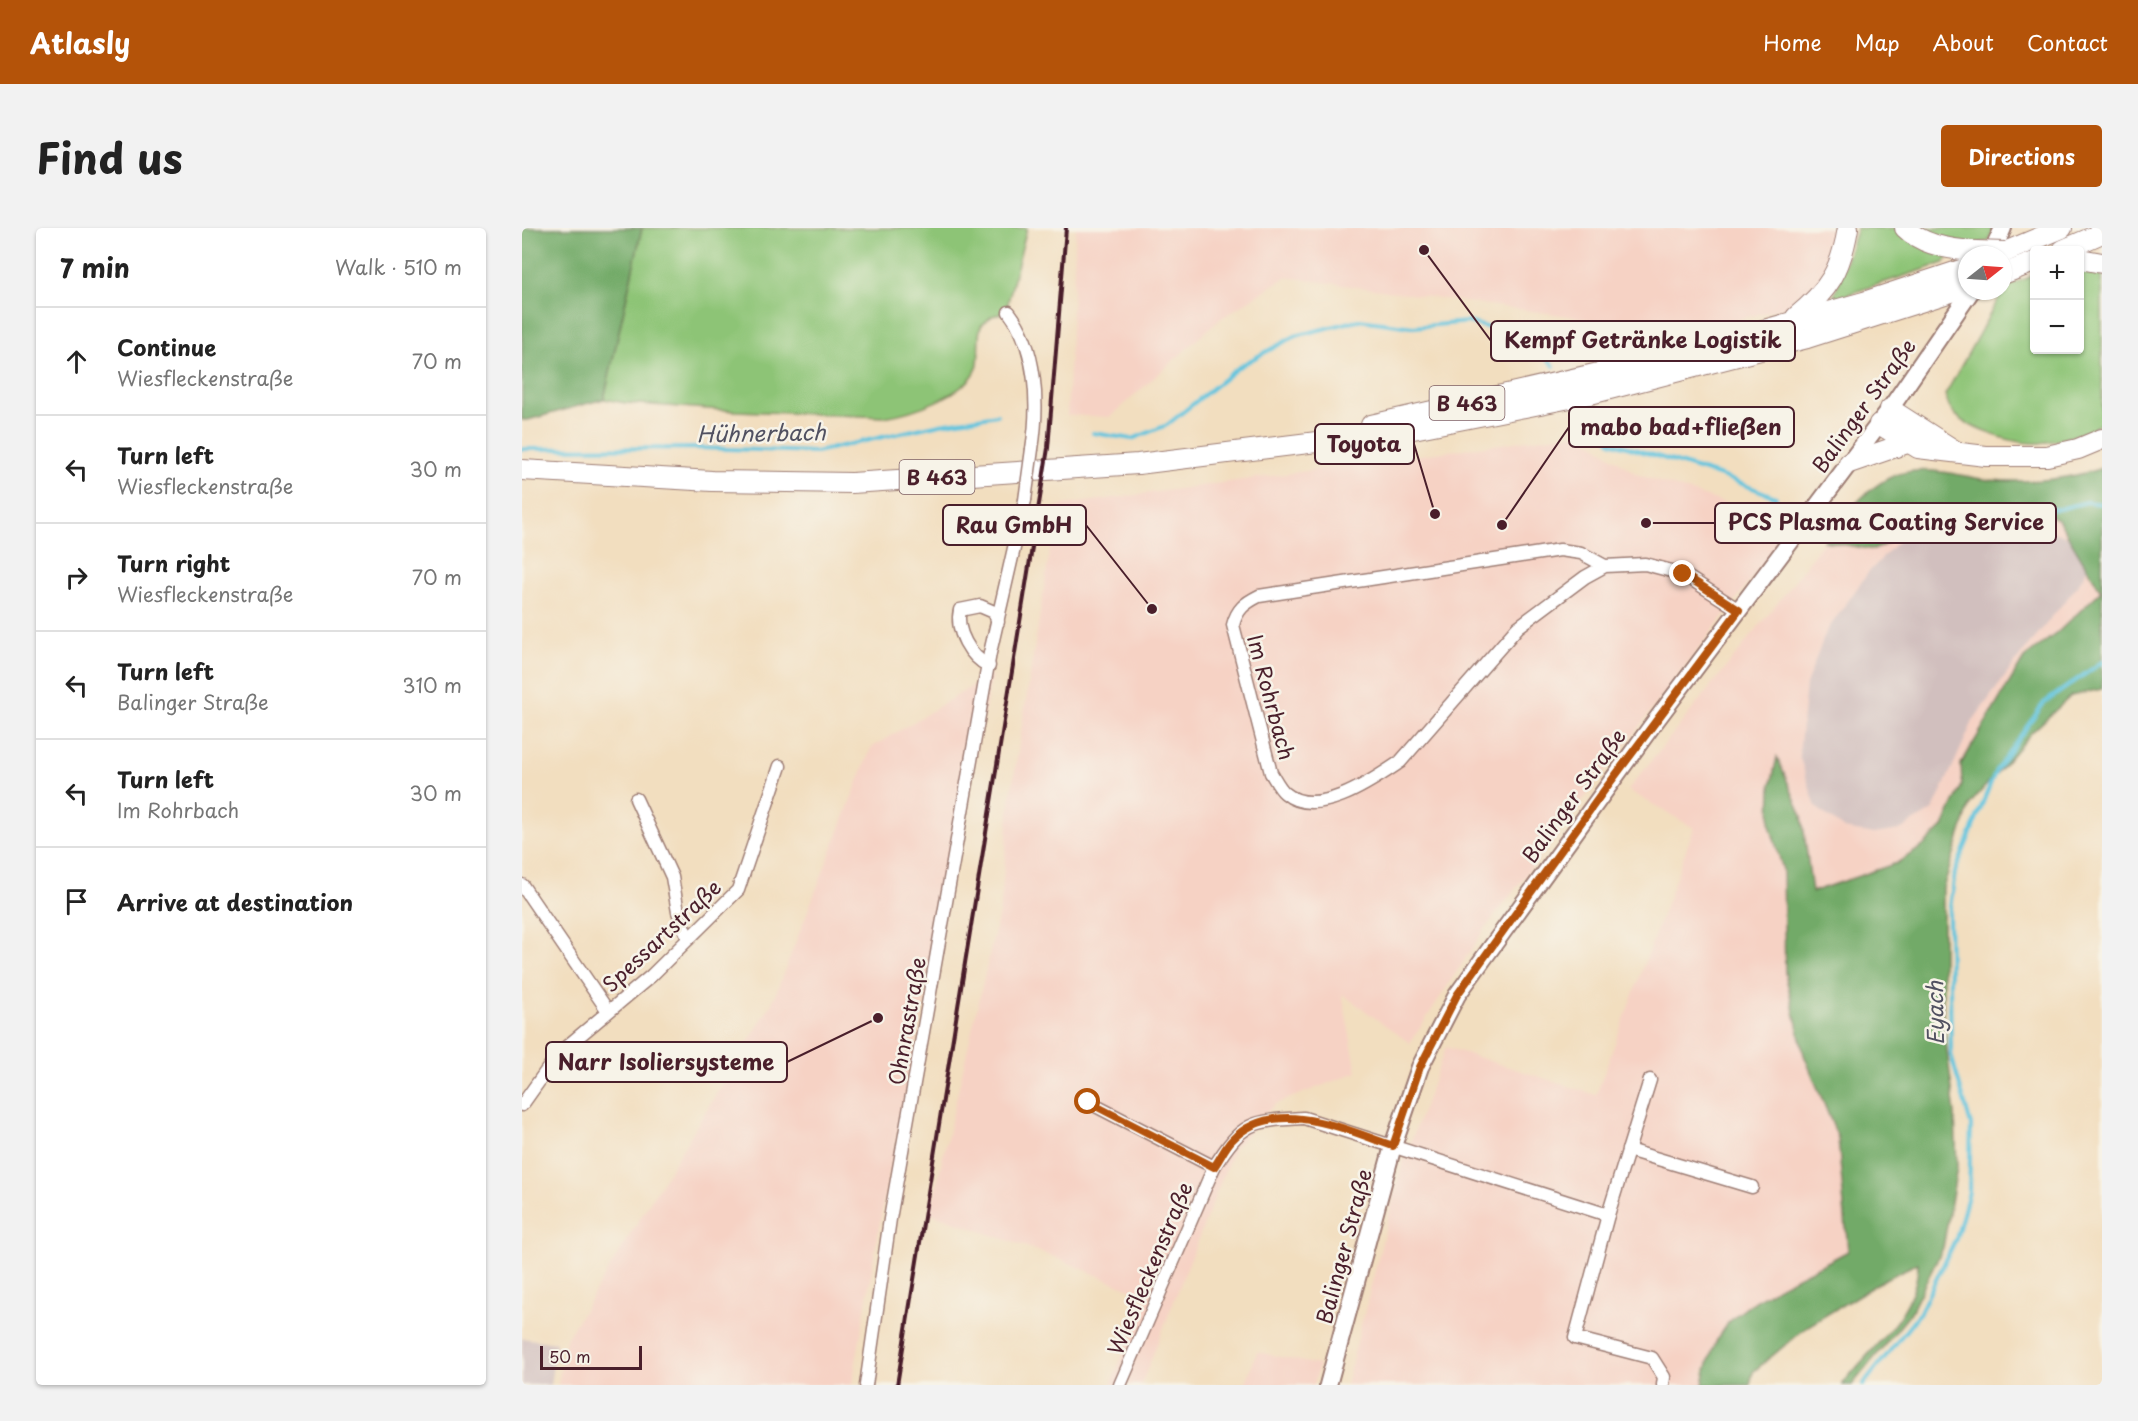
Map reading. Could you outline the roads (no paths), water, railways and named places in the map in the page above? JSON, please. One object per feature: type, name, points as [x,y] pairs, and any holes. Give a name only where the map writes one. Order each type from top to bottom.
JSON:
[{"type":"highway","points":[[1792,321],[1818,299],[1837,272],[1845,252],[1848,228]]},
{"type":"highway","points":[[1905,228],[1923,241],[1958,252]]},
{"type":"highway","name":"B 463","points":[[2040,246],[2062,228]]},
{"type":"highway","points":[[2072,246],[2102,233]]},
{"type":"highway","name":"B 463","points":[[2012,257],[2030,253]]},
{"type":"highway","points":[[2084,260],[2102,263]]},
{"type":"highway","name":"B 463","points":[[1350,436],[1372,424],[1660,359],[1864,302],[1958,272]]},
{"type":"highway","name":"B 463","points":[[522,470],[712,481],[852,483],[1138,464],[1350,436],[1398,432],[1590,394],[1807,338],[1958,292]]},
{"type":"highway","points":[[1885,416],[1907,443],[1934,452],[2013,458],[2047,456],[2078,449],[2102,439]]},
{"type":"highway","points":[[1885,416],[1957,452]]},
{"type":"highway","points":[[1849,463],[1907,443]]},
{"type":"main road","points":[[1996,246],[2003,228]]},
{"type":"main road","name":"Balinger Straße","points":[[1328,1385],[1393,1146],[1420,1067],[1457,995],[1603,792],[1885,416],[1958,298]]},
{"type":"street","name":"Ohnrastraße","points":[[866,1385],[890,1219],[989,666],[1025,500],[1032,449],[1036,402],[1028,350],[1020,326],[1009,312]]},
{"type":"street","name":"Im Rohrbach","points":[[1605,566],[1581,553],[1560,550],[1259,596],[1246,602],[1236,612],[1233,625],[1272,773],[1285,793],[1301,801],[1322,801],[1351,792],[1400,762],[1518,627],[1585,577],[1605,566],[1645,564],[1683,574],[1739,610]]},
{"type":"street","points":[[989,666],[975,655],[962,635],[957,620],[960,610],[980,606],[994,612],[998,622]]},
{"type":"street","name":"Spessartstraße","points":[[522,1105],[559,1053],[651,976],[738,890],[780,766]]},
{"type":"street","points":[[636,799],[672,877],[678,912],[688,939]]},
{"type":"street","points":[[522,885],[608,1011]]},
{"type":"street","points":[[1650,1080],[1608,1215],[1575,1338],[1652,1358],[1664,1377],[1663,1385]]},
{"type":"street","name":"Wiesfleckenstraße","points":[[1088,1102],[1214,1167]]},
{"type":"street","name":"Wiesfleckenstraße","points":[[1120,1385],[1214,1167],[1231,1140],[1259,1121],[1304,1118],[1608,1215]]},
{"type":"street","points":[[1628,1150],[1752,1187]]},
{"type":"waterway","name":"Hühnerbach","points":[[1093,433],[1132,439],[1167,425],[1240,366],[1295,336],[1359,320],[1413,327],[1468,322],[1530,339],[1554,366]]},
{"type":"waterway","name":"Hühnerbach","points":[[522,449],[698,448],[816,452],[940,424],[997,415]]},
{"type":"waterway","name":"Hühnerbach","points":[[1600,428],[1611,442],[1721,476],[1776,497]]},
{"type":"waterway","name":"Hühnerbach","points":[[1847,523],[1878,523],[1942,513],[2059,509],[2087,502],[2102,504]]},
{"type":"waterway","name":"Eyach","points":[[1863,1385],[1919,1314],[1956,1239],[1969,1192],[1971,1125],[1951,1055],[1949,915],[1955,872],[1996,770],[2044,703],[2102,662]]},
{"type":"railway","points":[[897,1385],[1048,448],[1066,228]]},
{"type":"place","name":"Kempf Getränke Logistik","points":[[1424,250]]},
{"type":"place","name":"Toyota","points":[[1435,514]]},
{"type":"place","name":"PCS Plasma Coating Service","points":[[1646,523]]},
{"type":"place","name":"mabo bad+fließen","points":[[1502,525]]},
{"type":"place","name":"Rau GmbH","points":[[1152,609]]},
{"type":"place","name":"Narr Isoliersysteme","points":[[878,1018]]}]
